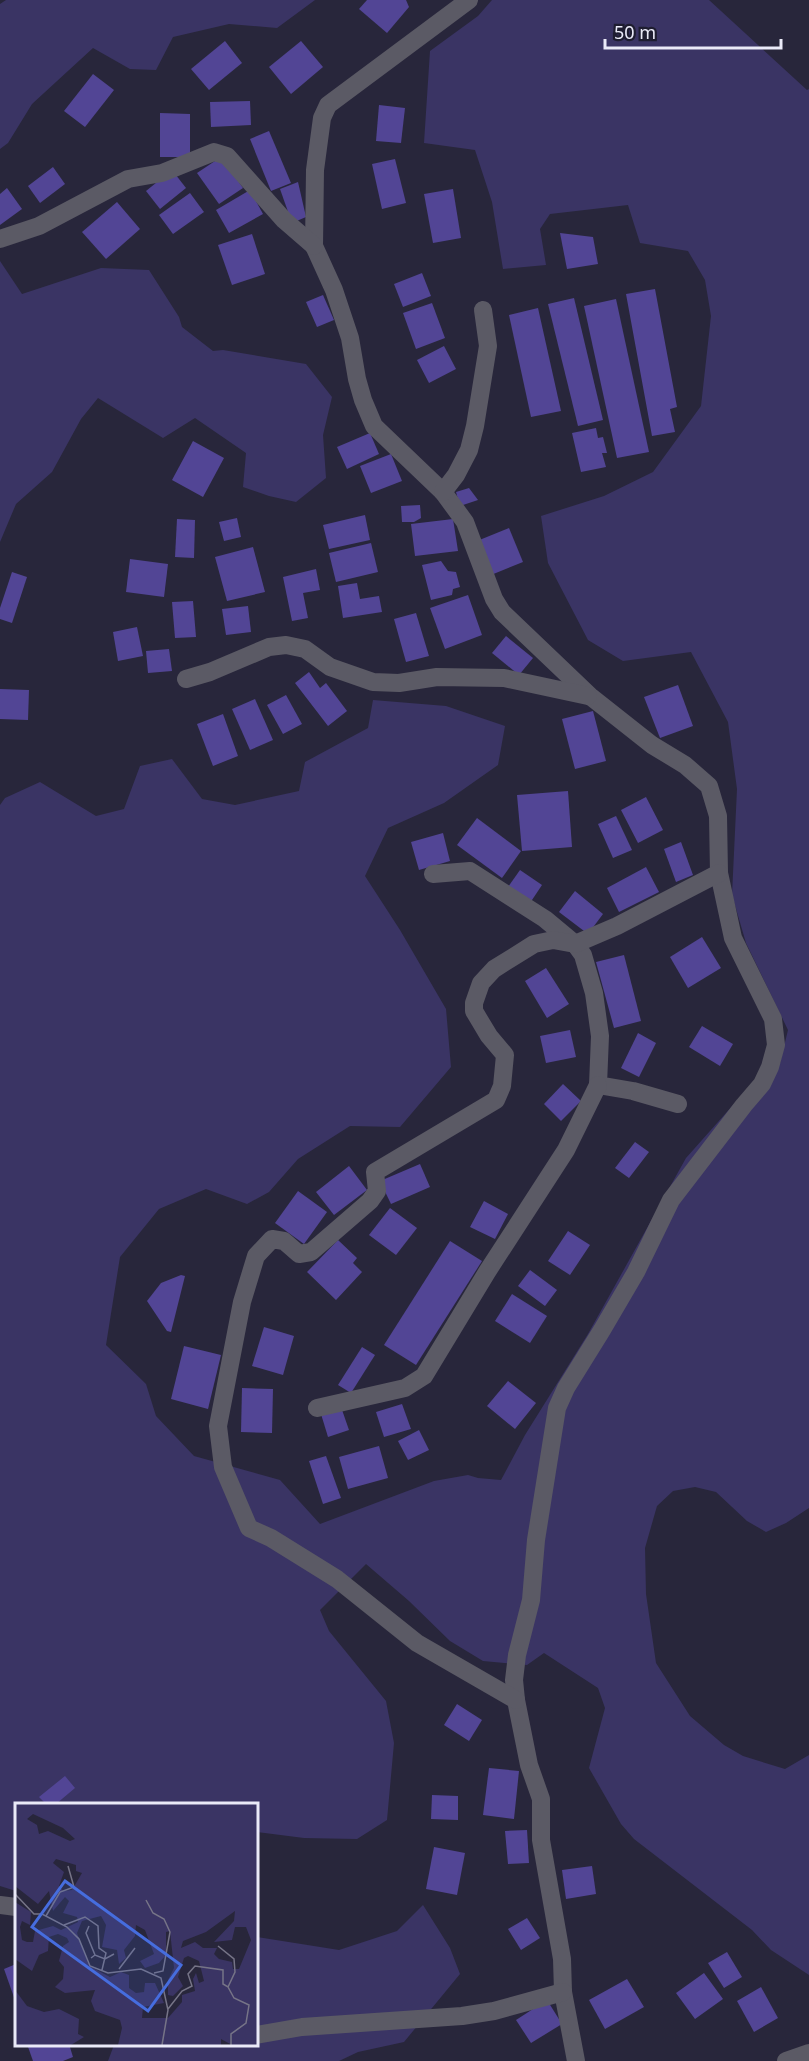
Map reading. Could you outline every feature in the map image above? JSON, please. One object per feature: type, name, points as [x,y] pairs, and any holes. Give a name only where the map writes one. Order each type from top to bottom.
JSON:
[{"type":"street","points":[[314,246],[315,170],[322,118],[328,105],[469,0]]},
{"type":"street","points":[[0,239],[39,226],[128,179],[162,173],[214,152],[227,156],[284,220],[314,246],[334,290],[350,338],[357,379],[374,426],[443,492],[465,522],[494,599],[502,612],[590,696],[652,745],[685,765],[709,786],[718,816],[719,873],[734,938],[773,1019],[776,1045],[770,1068],[762,1084],[671,1200],[636,1272],[556,1408],[536,1540],[531,1600],[517,1654],[514,1680],[527,1754],[541,1799],[541,1840],[562,1959],[563,1992],[576,2061]]},
{"type":"street","points":[[443,492],[456,475],[469,450],[476,426],[488,346],[483,310]]},
{"type":"street","points":[[186,679],[210,672],[269,647],[286,645],[305,649],[330,667],[373,682],[399,683],[437,677],[504,678],[590,696]]},
{"type":"street","points":[[317,1408],[405,1388],[424,1376],[487,1272],[566,1150],[598,1085],[600,1036],[594,993],[583,955],[575,944],[545,919],[470,871],[433,874]]},
{"type":"street","points":[[516,1700],[417,1643],[337,1579],[271,1538],[249,1528],[223,1467],[218,1426],[242,1302],[256,1256],[272,1239],[284,1241],[298,1254],[311,1252],[370,1201],[377,1191],[375,1172],[496,1100],[502,1086],[505,1054],[489,1036],[474,1011],[474,1002],[481,983],[494,969],[534,944],[553,940],[575,944],[616,926],[719,873]]},
{"type":"street","points":[[598,1085],[633,1091],[678,1104]]},
{"type":"street","points":[[0,1905],[15,1907]]},
{"type":"street","points":[[258,2035],[302,2027],[462,2016],[494,2011],[563,1992]]},
{"type":"street","points":[[786,2061],[809,2053]]},
{"type":"shaded area","points":[[6,0],[315,0],[277,28],[229,24],[173,37],[156,70],[130,69],[93,48],[32,104],[8,143],[0,149],[0,4]]},
{"type":"shaded area","points":[[492,0],[709,0],[807,90],[809,89],[809,1508],[786,1523],[766,1532],[747,1521],[716,1492],[695,1487],[673,1491],[657,1506],[645,1548],[646,1594],[656,1663],[690,1716],[724,1745],[743,1756],[785,1769],[809,1755],[809,1975],[771,1950],[752,1930],[634,1839],[621,1824],[589,1768],[605,1708],[598,1688],[544,1653],[527,1665],[483,1661],[450,1641],[366,1564],[320,1610],[329,1631],[386,1701],[394,1743],[387,1820],[357,1839],[304,1838],[258,1832],[258,1803],[15,1803],[15,1891],[0,1886],[0,805],[5,798],[40,782],[96,816],[124,809],[140,766],[172,759],[202,799],[235,805],[299,791],[305,762],[368,728],[373,700],[446,706],[505,726],[498,765],[444,803],[388,828],[365,876],[400,930],[446,1009],[451,1067],[400,1127],[350,1126],[298,1159],[269,1192],[247,1204],[206,1189],[159,1209],[120,1257],[106,1345],[146,1384],[156,1416],[194,1456],[280,1480],[320,1524],[434,1481],[468,1475],[501,1480],[525,1435],[588,1334],[686,1158],[734,1104],[780,1063],[788,1030],[746,943],[732,895],[737,789],[728,722],[691,652],[623,661],[588,640],[548,563],[541,516],[604,496],[653,472],[701,406],[711,316],[705,280],[688,251],[640,243],[628,205],[550,214],[540,229],[546,265],[503,269],[492,202],[475,150],[424,143],[430,51],[478,16]]},
{"type":"shaded area","points":[[0,261],[22,294],[101,268],[149,270],[179,317],[182,327],[213,351],[223,350],[306,364],[332,397],[323,435],[326,478],[296,502],[243,487],[246,453],[195,418],[163,438],[98,398],[81,419],[52,472],[16,504],[0,542]]},
{"type":"shaded area","points":[[423,1905],[450,1948],[460,1974],[404,2042],[358,2052],[339,2061],[108,2061],[114,2046],[258,2046],[258,1937],[339,1950],[397,1931]]},
{"type":"building","points":[[367,0],[406,0],[409,7],[387,33],[359,9]]},
{"type":"building","points":[[225,41],[242,63],[209,90],[191,69]]},
{"type":"building","points":[[301,41],[323,67],[291,94],[269,67]]},
{"type":"building","points":[[93,74],[114,90],[85,127],[64,111]]},
{"type":"building","points":[[250,101],[251,125],[211,127],[210,102]]},
{"type":"building","points":[[379,105],[405,108],[401,143],[376,141]]},
{"type":"building","points":[[160,113],[190,114],[190,157],[160,157]]},
{"type":"building","points":[[269,131],[291,183],[271,191],[250,139]]},
{"type":"building","points":[[221,157],[243,188],[219,204],[197,173]]},
{"type":"building","points":[[395,159],[406,203],[382,209],[372,164]]},
{"type":"building","points":[[53,167],[65,184],[40,203],[28,186]]},
{"type":"building","points":[[172,170],[186,188],[160,209],[146,191]]},
{"type":"building","points":[[298,182],[306,217],[292,223],[280,189]]},
{"type":"building","points":[[7,188],[22,209],[0,225],[0,194]]},
{"type":"building","points":[[453,189],[461,238],[433,243],[424,194]]},
{"type":"building","points":[[250,190],[263,214],[229,233],[216,210]]},
{"type":"building","points":[[190,193],[204,212],[173,234],[159,215]]},
{"type":"building","points":[[117,202],[140,229],[106,259],[82,232]]},
{"type":"building","points":[[560,233],[593,237],[598,264],[567,269]]},
{"type":"building","points":[[252,234],[265,274],[232,285],[218,245]]},
{"type":"building","points":[[422,273],[431,296],[403,307],[394,284]]},
{"type":"building","points":[[655,289],[677,407],[670,409],[675,432],[652,436],[626,294]]},
{"type":"building","points":[[323,295],[334,320],[317,327],[306,302]]},
{"type":"building","points":[[574,298],[603,420],[578,426],[548,304]]},
{"type":"building","points":[[616,299],[649,452],[617,458],[584,306]]},
{"type":"building","points":[[432,303],[445,338],[416,349],[403,313]]},
{"type":"building","points":[[538,308],[561,411],[531,417],[509,315]]},
{"type":"building","points":[[444,346],[456,369],[429,383],[417,360]]},
{"type":"building","points":[[596,428],[598,438],[603,437],[607,453],[602,453],[606,467],[581,472],[572,433]]},
{"type":"building","points":[[370,433],[379,454],[347,469],[337,447]]},
{"type":"building","points":[[193,441],[224,458],[203,497],[172,480]]},
{"type":"building","points":[[391,454],[402,481],[371,493],[360,466]]},
{"type":"building","points":[[469,488],[478,500],[460,506],[456,492]]},
{"type":"building","points":[[420,505],[421,518],[414,522],[402,522],[401,506]]},
{"type":"building","points":[[365,515],[370,540],[329,549],[323,525]]},
{"type":"building","points":[[237,518],[241,537],[224,541],[219,522]]},
{"type":"building","points":[[177,519],[195,520],[194,558],[175,557]]},
{"type":"building","points":[[453,519],[458,551],[415,556],[411,524]]},
{"type":"building","points":[[509,528],[523,562],[491,575],[477,541]]},
{"type":"building","points":[[371,543],[378,572],[336,582],[329,553]]},
{"type":"building","points":[[253,547],[265,592],[227,601],[215,557]]},
{"type":"building","points":[[130,559],[168,564],[164,597],[126,592]]},
{"type":"building","points":[[441,561],[448,571],[456,572],[460,587],[453,589],[452,595],[431,600],[422,565]]},
{"type":"building","points":[[316,569],[320,590],[303,593],[308,618],[292,621],[283,577]]},
{"type":"building","points":[[12,572],[27,577],[12,623],[0,619],[0,608]]},
{"type":"building","points":[[357,583],[360,599],[379,596],[382,612],[343,618],[338,586]]},
{"type":"building","points":[[468,595],[482,635],[445,649],[430,608]]},
{"type":"building","points":[[193,601],[196,637],[175,638],[172,602]]},
{"type":"building","points":[[248,606],[251,632],[226,635],[222,609]]},
{"type":"building","points":[[416,613],[429,656],[406,662],[394,619]]},
{"type":"building","points":[[137,627],[143,656],[118,661],[113,632]]},
{"type":"building","points":[[506,636],[533,658],[519,675],[492,653]]},
{"type":"building","points":[[169,649],[172,671],[148,673],[146,651]]},
{"type":"building","points":[[309,672],[320,688],[326,683],[347,711],[328,726],[295,683]]},
{"type":"building","points":[[678,685],[693,726],[660,738],[644,697]]},
{"type":"building","points":[[0,689],[29,690],[28,720],[0,719]]},
{"type":"building","points":[[286,695],[302,724],[283,734],[267,705]]},
{"type":"building","points":[[255,699],[273,740],[250,750],[232,709]]},
{"type":"building","points":[[593,711],[606,761],[575,769],[562,719]]},
{"type":"building","points":[[223,714],[238,756],[213,766],[197,724]]},
{"type":"building","points":[[568,791],[572,847],[522,851],[517,795]]},
{"type":"building","points":[[646,797],[663,830],[638,843],[621,810]]},
{"type":"building","points":[[616,816],[632,850],[613,858],[598,824]]},
{"type":"building","points":[[477,818],[521,851],[502,878],[457,845]]},
{"type":"building","points":[[443,833],[450,861],[419,870],[411,842]]},
{"type":"building","points":[[681,842],[693,875],[676,882],[664,849]]},
{"type":"building","points":[[646,867],[659,892],[619,912],[607,888]]},
{"type":"building","points":[[520,870],[542,885],[530,903],[508,887]]},
{"type":"building","points":[[575,891],[603,914],[588,934],[559,912]]},
{"type":"building","points":[[702,937],[721,968],[688,988],[670,957]]},
{"type":"building","points":[[624,955],[641,1021],[614,1028],[596,962]]},
{"type":"building","points":[[546,968],[569,1004],[547,1018],[525,981]]},
{"type":"building","points":[[702,1026],[733,1044],[720,1066],[689,1047]]},
{"type":"building","points":[[570,1030],[576,1057],[546,1063],[540,1036]]},
{"type":"building","points":[[638,1033],[656,1043],[639,1077],[621,1068]]},
{"type":"building","points":[[563,1084],[581,1101],[561,1121],[544,1104]]},
{"type":"building","points":[[635,1142],[649,1152],[629,1178],[615,1168]]},
{"type":"building","points":[[420,1164],[430,1187],[391,1204],[380,1181]]},
{"type":"building","points":[[349,1166],[367,1190],[334,1215],[316,1192]]},
{"type":"building","points":[[298,1191],[327,1212],[304,1244],[275,1223]]},
{"type":"building","points":[[484,1201],[508,1214],[495,1239],[470,1227]]},
{"type":"building","points":[[390,1208],[417,1228],[396,1255],[369,1235]]},
{"type":"building","points":[[568,1231],[590,1245],[570,1275],[548,1261]]},
{"type":"building","points":[[338,1240],[357,1258],[353,1263],[362,1272],[336,1300],[307,1272]]},
{"type":"building","points":[[450,1241],[482,1261],[416,1365],[384,1345]]},
{"type":"building","points":[[530,1270],[557,1290],[545,1306],[518,1286]]},
{"type":"building","points":[[181,1275],[185,1276],[171,1332],[167,1331],[147,1301],[161,1283]]},
{"type":"building","points":[[512,1294],[547,1316],[530,1343],[495,1321]]},
{"type":"building","points":[[264,1327],[294,1336],[283,1375],[252,1366]]},
{"type":"building","points":[[184,1346],[221,1355],[208,1409],[171,1399]]},
{"type":"building","points":[[362,1347],[375,1355],[351,1393],[338,1385]]},
{"type":"building","points":[[508,1381],[536,1403],[515,1429],[487,1406]]},
{"type":"building","points":[[242,1388],[273,1389],[272,1433],[241,1432]]},
{"type":"building","points":[[402,1404],[411,1429],[384,1437],[376,1412]]},
{"type":"building","points":[[341,1407],[349,1430],[328,1437],[321,1414]]},
{"type":"building","points":[[419,1430],[429,1450],[408,1460],[398,1441]]},
{"type":"building","points":[[379,1446],[388,1478],[348,1489],[339,1457]]},
{"type":"building","points":[[326,1456],[341,1498],[323,1504],[309,1461]]},
{"type":"building","points":[[457,1704],[482,1720],[469,1741],[444,1725]]},
{"type":"building","points":[[489,1768],[519,1771],[514,1819],[483,1815]]},
{"type":"building","points":[[65,1776],[75,1788],[57,1803],[45,1803],[39,1797]]},
{"type":"building","points":[[432,1795],[458,1796],[458,1820],[431,1819]]},
{"type":"building","points":[[527,1830],[529,1863],[508,1864],[505,1831]]},
{"type":"building","points":[[434,1847],[465,1853],[457,1895],[426,1889]]},
{"type":"building","points":[[592,1866],[596,1894],[566,1899],[562,1870]]},
{"type":"building","points":[[527,1918],[540,1938],[521,1950],[508,1929]]},
{"type":"building","points":[[727,1952],[742,1977],[724,1988],[708,1963]]},
{"type":"building","points":[[15,1964],[15,2000],[4,1969]]},
{"type":"building","points":[[704,1973],[723,1999],[695,2019],[676,1993]]},
{"type":"building","points":[[627,1979],[644,2007],[605,2029],[589,2000]]},
{"type":"building","points":[[761,1987],[778,2018],[754,2032],[737,2001]]},
{"type":"building","points":[[547,2000],[562,2024],[531,2043],[516,2020]]},
{"type":"building","points":[[28,2046],[70,2046],[73,2057],[63,2061],[33,2061]]}]
